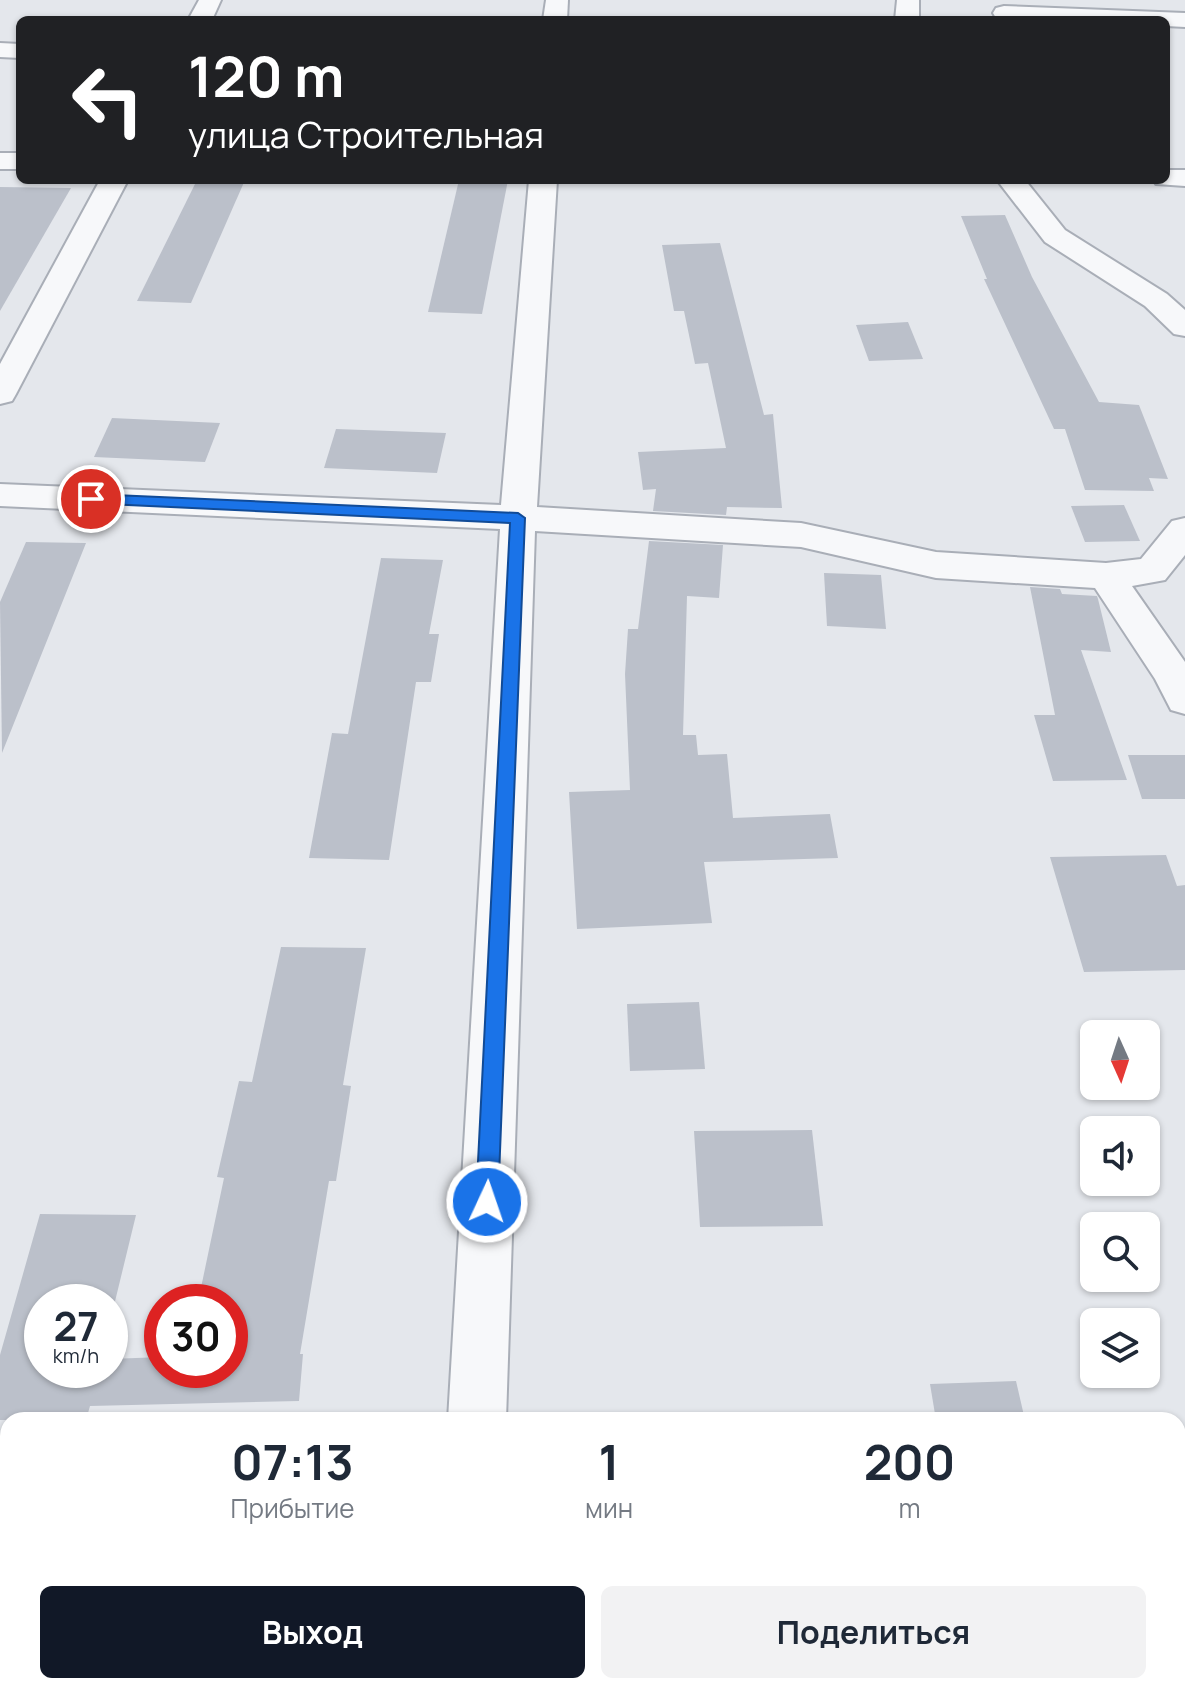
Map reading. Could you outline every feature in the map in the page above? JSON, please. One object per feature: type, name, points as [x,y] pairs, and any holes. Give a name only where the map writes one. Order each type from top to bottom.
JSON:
[{"type":"street","points":[[1004,13],[1082,16]]},
{"type":"street","points":[[0,394],[112,184]]},
{"type":"street","points":[[477,1412],[518,518],[543,184]]},
{"type":"street","points":[[1014,184],[1055,236],[1156,300],[1185,327]]},
{"type":"street","points":[[0,495],[518,518],[801,535],[936,565],[1106,576],[1152,571],[1185,530]]},
{"type":"street","points":[[1106,576],[1171,672],[1185,699]]},
{"type":"building","points":[[195,184],[243,184],[191,303],[137,301]]},
{"type":"building","points":[[458,184],[507,184],[482,314],[428,312]]},
{"type":"building","points":[[0,187],[71,188],[0,311]]},
{"type":"building","points":[[1005,215],[1032,277],[1099,402],[1139,405],[1168,479],[1149,478],[1154,491],[1085,490],[1065,429],[1054,429],[984,279],[987,279],[961,216]]},
{"type":"building","points":[[720,243],[764,415],[773,414],[782,508],[727,507],[726,515],[653,511],[656,489],[643,490],[638,452],[726,448],[708,363],[695,364],[684,311],[674,311],[662,245]]},
{"type":"building","points":[[908,322],[923,359],[869,361],[856,325]]},
{"type":"building","points":[[112,418],[220,423],[205,462],[94,457]]},
{"type":"building","points":[[336,429],[446,433],[437,473],[324,468]]},
{"type":"building","points":[[1124,505],[1140,541],[1085,542],[1071,506]]},
{"type":"building","points":[[649,541],[723,545],[719,598],[687,596],[683,735],[696,735],[698,755],[727,754],[733,818],[830,814],[838,858],[704,862],[712,923],[577,929],[569,792],[630,790],[625,674],[628,629],[638,629]]},
{"type":"building","points":[[26,542],[86,543],[2,753],[0,602]]},
{"type":"building","points":[[381,558],[443,560],[429,634],[439,634],[431,682],[416,682],[389,860],[309,858],[332,733],[348,734]]},
{"type":"building","points":[[824,573],[881,575],[886,629],[827,626]]},
{"type":"building","points":[[1030,587],[1060,589],[1062,594],[1097,596],[1111,652],[1081,650],[1127,780],[1053,781],[1034,715],[1055,715]]},
{"type":"building","points":[[1128,755],[1185,755],[1185,799],[1142,799]]},
{"type":"building","points":[[1166,855],[1177,886],[1185,885],[1185,970],[1084,972],[1050,857]]},
{"type":"building","points":[[281,947],[366,948],[343,1085],[351,1086],[336,1181],[329,1181],[300,1354],[303,1354],[299,1401],[90,1406],[88,1412],[0,1412],[0,1355],[40,1214],[136,1215],[119,1284],[24,1284],[24,1388],[128,1388],[128,1358],[144,1358],[144,1388],[248,1388],[248,1284],[202,1284],[224,1178],[217,1177],[239,1081],[252,1082]]},
{"type":"building","points":[[699,1002],[705,1069],[630,1071],[627,1004]]},
{"type":"building","points":[[812,1130],[823,1226],[700,1227],[694,1131]]},
{"type":"building","points":[[1016,1381],[1023,1412],[935,1412],[930,1384]]},
{"type":"route","points":[[91,499],[518,518],[487,1202]]}]
